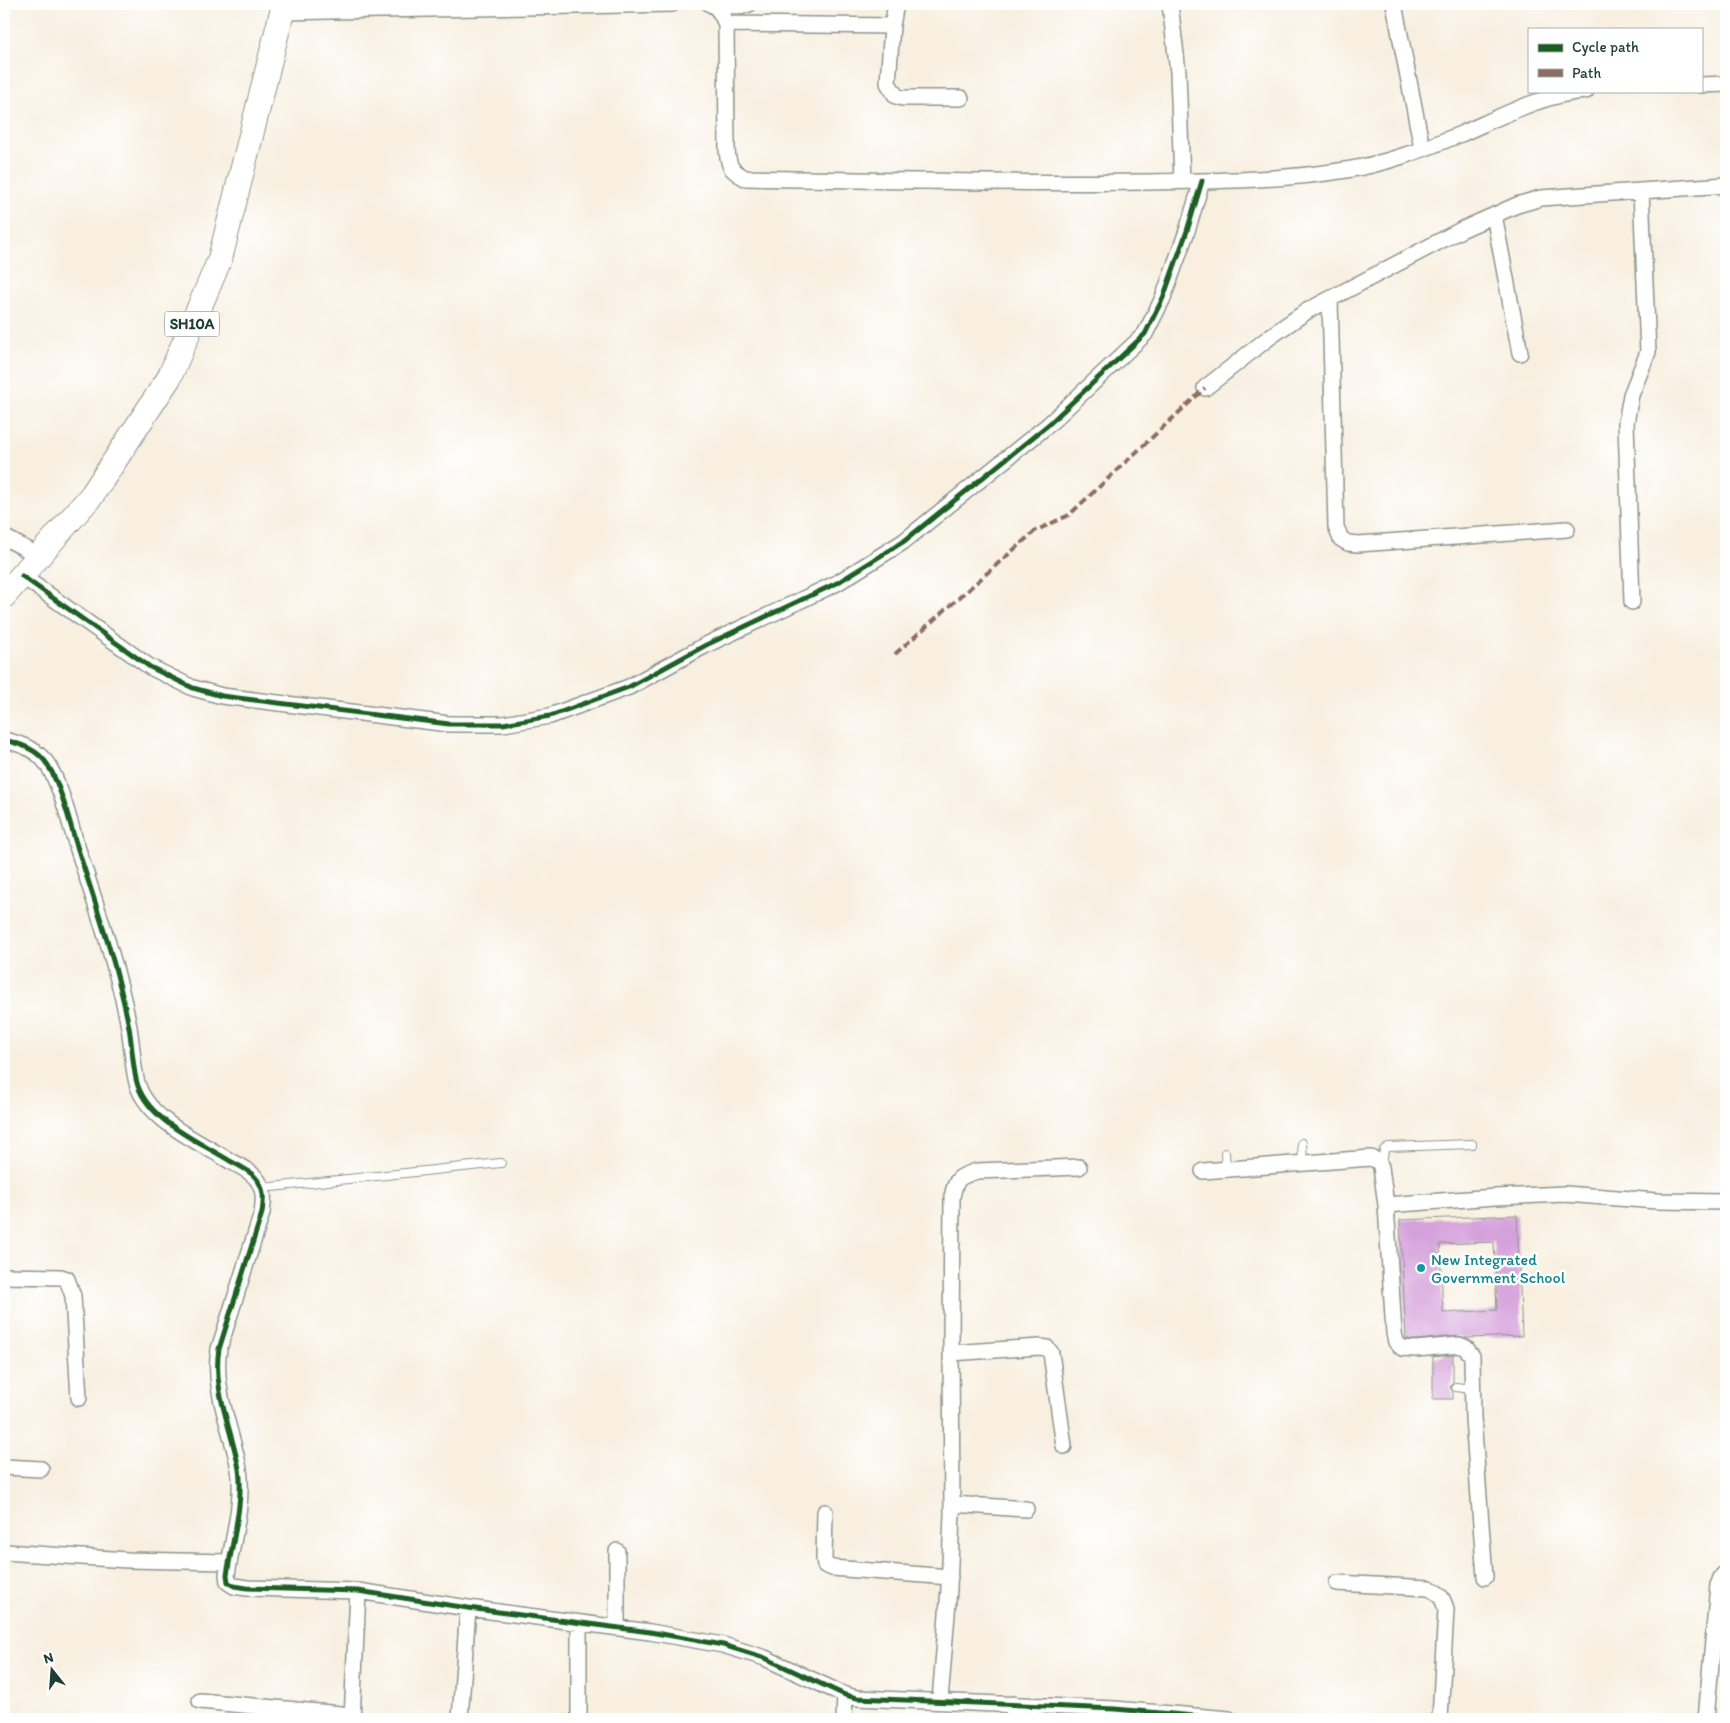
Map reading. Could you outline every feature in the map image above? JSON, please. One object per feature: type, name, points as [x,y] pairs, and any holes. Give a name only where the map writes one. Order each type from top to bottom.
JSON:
[{"type":"main road","name":"SH10A","points":[[4,596],[92,495],[169,378],[220,258],[283,8]]},
{"type":"street","points":[[283,8],[672,4]]},
{"type":"street","points":[[749,4],[742,6],[718,5],[726,24],[728,158],[732,170],[745,178],[1075,183],[1278,179],[1376,165],[1460,134],[1515,110],[1570,92]]},
{"type":"street","points":[[896,4],[892,26],[888,83],[892,92],[903,98],[962,98]]},
{"type":"street","points":[[1170,4],[1178,72],[1182,181]]},
{"type":"street","points":[[1394,4],[1422,148]]},
{"type":"street","points":[[726,24],[892,26]]},
{"type":"street","points":[[1702,85],[1726,84]]},
{"type":"street","points":[[22,576],[150,667],[193,688],[222,696],[449,724],[503,724],[550,716],[629,687],[706,645],[837,583],[903,542],[1048,425],[1145,334],[1163,298],[1187,231],[1202,181]]},
{"type":"street","points":[[1205,388],[1271,336],[1307,311],[1494,215],[1541,198],[1726,185]]},
{"type":"street","points":[[1632,602],[1626,423],[1632,395],[1648,352],[1649,342],[1645,310],[1641,191]]},
{"type":"street","points":[[1494,215],[1520,353]]},
{"type":"street","points":[[1330,299],[1336,527],[1341,539],[1348,543],[1358,544],[1567,529]]},
{"type":"street","points":[[4,537],[39,556]]},
{"type":"street","points":[[4,740],[18,743],[34,752],[44,759],[52,771],[69,819],[117,978],[128,1022],[140,1094],[152,1110],[174,1126],[255,1176],[262,1188],[264,1197],[262,1213],[219,1349],[217,1364],[221,1394],[239,1471],[238,1505],[227,1575],[228,1582],[234,1586],[247,1588],[358,1591],[723,1644],[765,1658],[845,1695],[857,1698],[940,1701],[1014,1712],[1115,1709],[1160,1716],[1229,1719]]},
{"type":"street","points":[[1203,1171],[1371,1158],[1378,1160],[1381,1166],[1386,1205],[1396,1342],[1402,1348],[1416,1350],[1459,1345],[1466,1348],[1472,1356],[1473,1418],[1485,1577]]},
{"type":"street","points":[[940,1701],[950,1576],[952,1504],[952,1197],[956,1181],[963,1175],[977,1171],[1078,1167]]},
{"type":"street","points":[[1386,1205],[1565,1194],[1656,1201],[1726,1202]]},
{"type":"street","points":[[4,1276],[61,1277],[67,1280],[73,1296],[79,1398]]},
{"type":"street","points":[[951,1353],[1047,1348],[1051,1352],[1064,1446]]},
{"type":"street","points":[[4,1467],[41,1469]]},
{"type":"street","points":[[952,1504],[1026,1510]]},
{"type":"street","points":[[825,1512],[824,1559],[826,1565],[832,1568],[950,1576]]},
{"type":"street","points":[[617,1551],[617,1628]]},
{"type":"street","points":[[4,1552],[128,1560],[229,1562]]},
{"type":"street","points":[[1706,1719],[1718,1585],[1726,1573]]},
{"type":"street","points":[[1337,1583],[1429,1588],[1438,1592],[1443,1599],[1446,1609],[1440,1719]]},
{"type":"street","points":[[200,1701],[352,1717],[358,1591]]},
{"type":"street","points":[[460,1719],[468,1608]]},
{"type":"street","points":[[579,1624],[579,1719]]},
{"type":"street","points":[[844,1719],[845,1695]]},
{"type":"lane","points":[[1302,1143],[1303,1163]]},
{"type":"lane","points":[[1381,1166],[1384,1150],[1388,1147],[1472,1144]]},
{"type":"lane","points":[[1225,1153],[1226,1169]]},
{"type":"lane","points":[[262,1188],[501,1163]]},
{"type":"lane","points":[[1456,1387],[1472,1389]]},
{"type":"building","name":"New Integrated Government School","points":[[1517,1215],[1522,1336],[1467,1338],[1458,1336],[1416,1340],[1406,1339],[1400,1220]],"holes":[[[1494,1242],[1497,1310],[1443,1313],[1440,1244]]]},
{"type":"building","points":[[1453,1355],[1453,1382],[1450,1387],[1453,1392],[1453,1399],[1433,1399],[1433,1357]]},
{"type":"marked path","points":[[895,654],[1035,531],[1069,515],[1205,388]]},
{"type":"cycle path","points":[[22,576],[150,667],[193,688],[222,696],[449,724],[503,724],[550,716],[629,687],[706,645],[837,583],[903,542],[1048,425],[1145,334],[1163,298],[1187,231],[1202,181]]},
{"type":"cycle path","points":[[4,740],[36,752],[44,760],[54,776],[117,976],[129,1029],[136,1079],[141,1093],[150,1106],[174,1128],[250,1172],[261,1185],[263,1198],[262,1213],[219,1349],[218,1379],[220,1394],[236,1454],[240,1481],[239,1508],[227,1575],[228,1582],[234,1586],[247,1588],[358,1591],[468,1608],[650,1632],[723,1645],[765,1658],[845,1695],[857,1698],[1115,1709],[1229,1719]]},
{"type":"place","name":"New Integrated Government School","points":[[1421,1268]]}]
